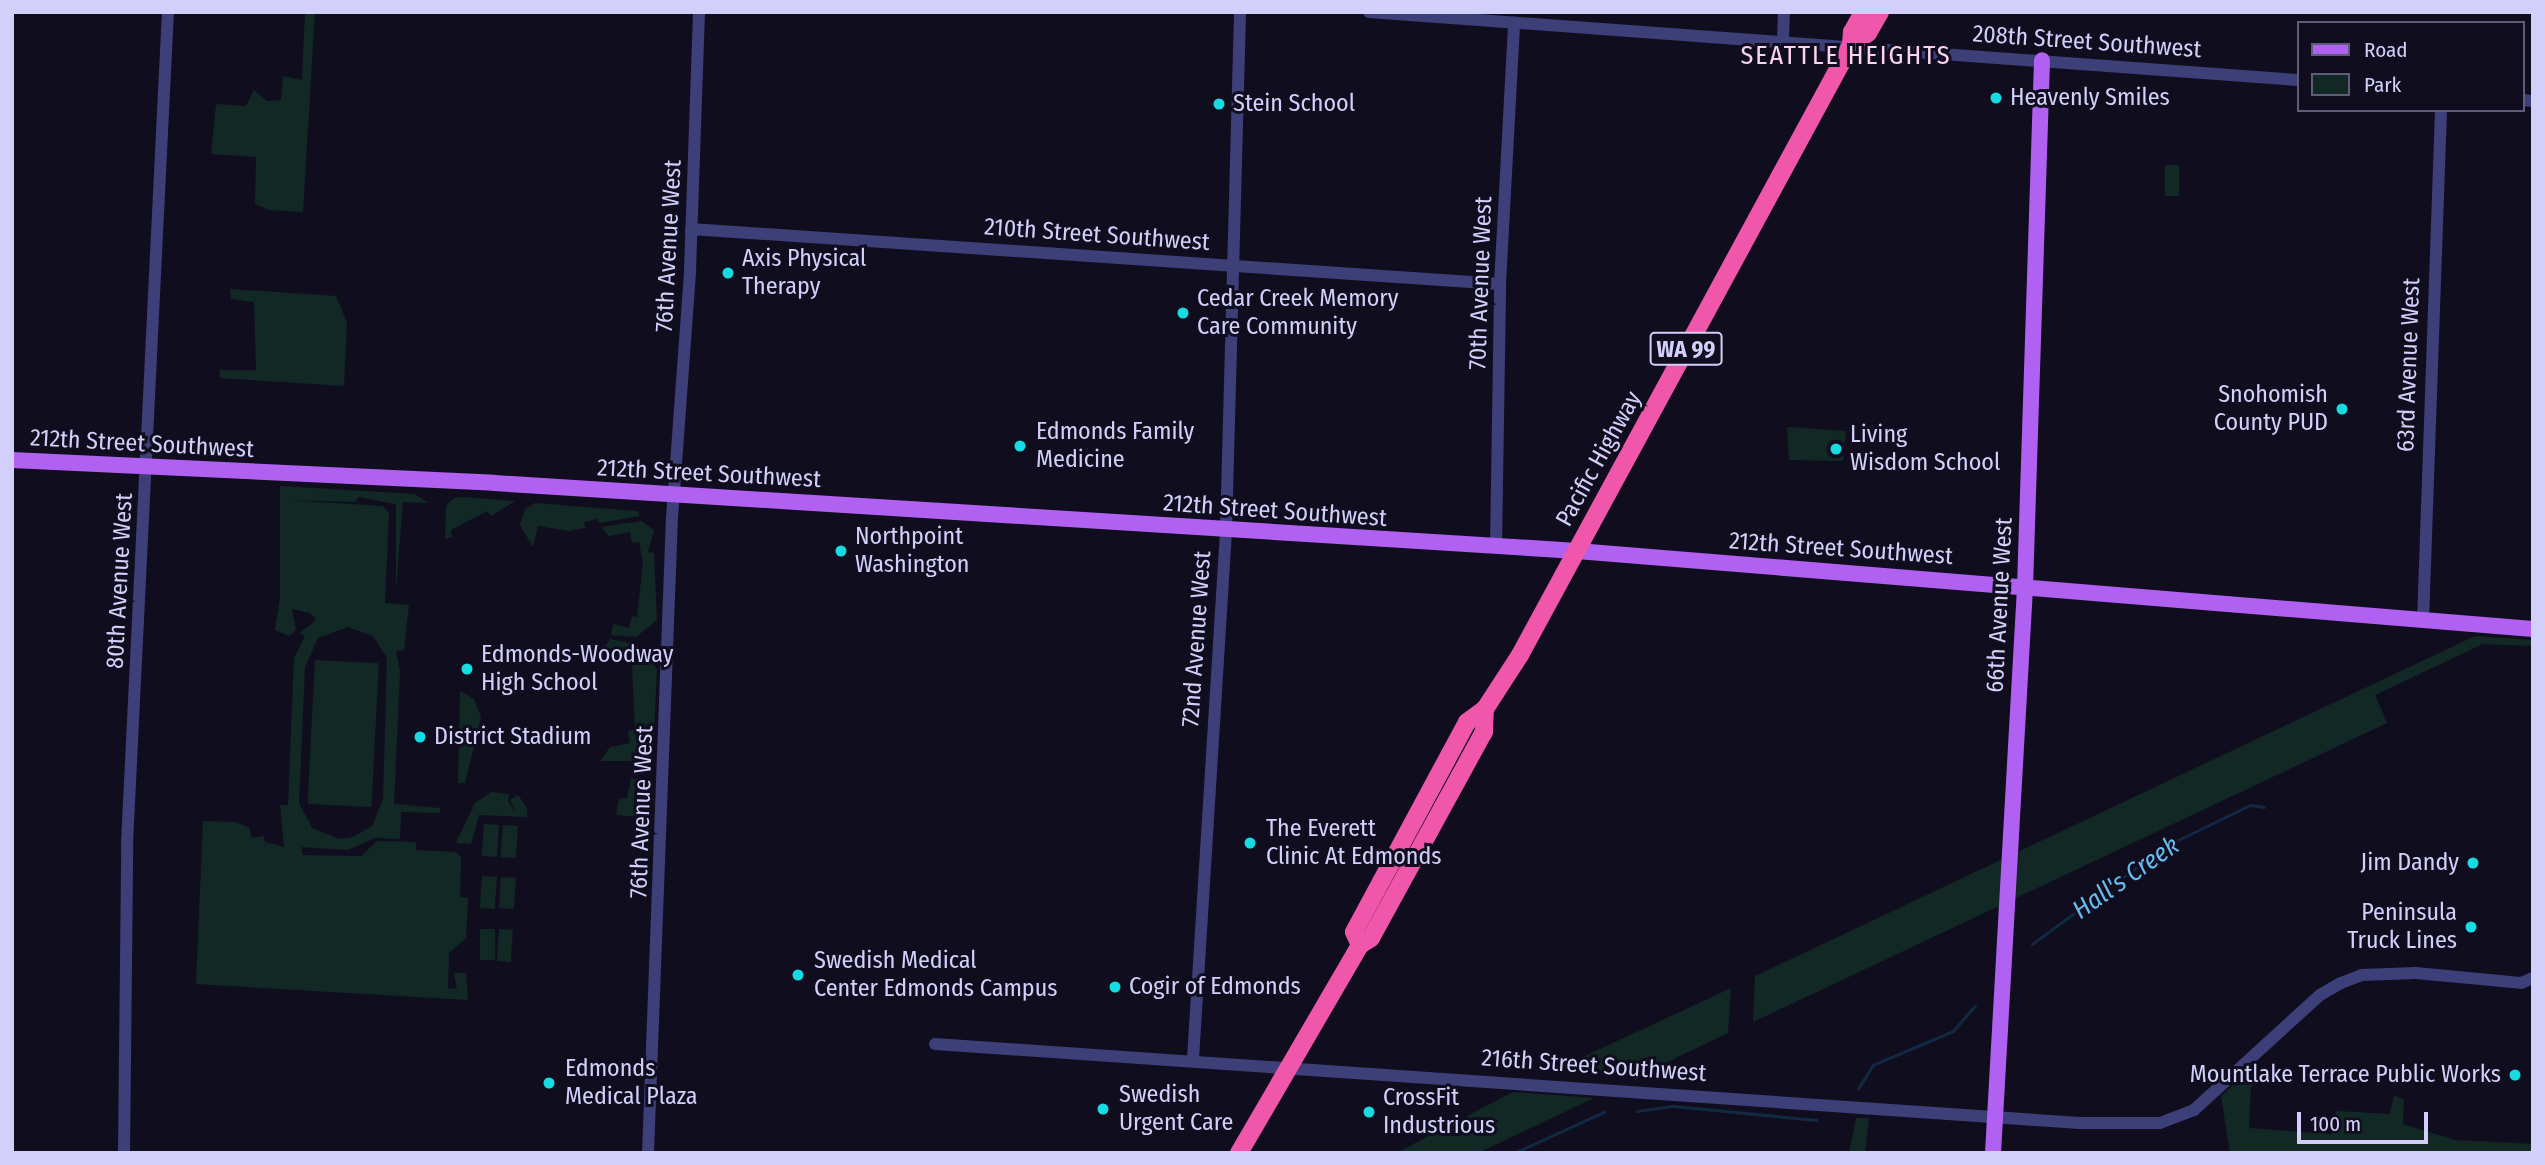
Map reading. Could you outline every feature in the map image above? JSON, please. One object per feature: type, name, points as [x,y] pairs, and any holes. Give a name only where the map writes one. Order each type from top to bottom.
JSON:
[{"type":"highway","name":"Pacific Highway","points":[[1852,45],[1852,32],[1863,12]]},
{"type":"highway","name":"Pacific Highway","points":[[1360,945],[1354,932],[1467,722],[1485,709],[1577,551],[1852,45],[1868,33],[1880,12]]},
{"type":"highway","name":"Pacific Highway","points":[[1240,1152],[1360,945],[1371,938],[1484,732],[1485,709]]},
{"type":"main road","name":"66th Avenue West","points":[[1993,1153],[2025,587],[2042,60]]},
{"type":"main road","name":"212th Street Southwest","points":[[12,460],[673,495],[1577,551],[2533,629]]},
{"type":"main road","points":[[1424,841],[1419,832],[1427,799]]},
{"type":"street","name":"80th Avenue West","points":[[124,1153],[127,844],[168,12]]},
{"type":"street","name":"76th Avenue West","points":[[648,1153],[673,495],[691,229],[699,12]]},
{"type":"street","name":"72nd Avenue West","points":[[1193,1059],[1226,531],[1231,265],[1240,12]]},
{"type":"street","name":"208th Street Southwest","points":[[1369,12],[1783,39],[2296,80]]},
{"type":"street","points":[[1783,39],[1784,12]]},
{"type":"street","name":"70th Avenue West","points":[[1496,547],[1500,284],[1514,22]]},
{"type":"street","name":"63rd Avenue West","points":[[2423,621],[2441,112]]},
{"type":"street","name":"210th Street Southwest","points":[[691,229],[1500,284]]},
{"type":"street","name":"216th Street Southwest","points":[[935,1044],[1193,1059],[1995,1117],[2160,1124],[2194,1110],[2320,995],[2362,975],[2416,974],[2521,983],[2532,979]]},
{"type":"green space","points":[[305,12],[315,12],[303,212],[269,210],[255,204],[256,157],[211,154],[216,104],[246,106],[254,90],[267,101],[281,100],[283,76],[302,80]]},
{"type":"green space","points":[[2165,165],[2179,165],[2179,196],[2165,196]]},
{"type":"green space","points":[[230,289],[336,296],[347,323],[344,386],[219,378],[220,370],[256,370],[254,302],[231,299]]},
{"type":"green space","points":[[1787,427],[1846,431],[1843,461],[1789,460]]},
{"type":"green space","points":[[280,486],[415,494],[428,503],[403,502],[396,589],[396,504],[358,497],[355,502],[287,500],[383,506],[389,513],[385,603],[409,605],[404,650],[396,651],[400,671],[394,804],[440,808],[440,813],[401,812],[400,839],[375,838],[348,850],[302,847],[302,855],[361,856],[377,841],[416,842],[416,850],[456,852],[461,858],[460,897],[468,898],[466,938],[449,953],[448,988],[457,989],[454,973],[466,973],[468,1000],[196,984],[203,821],[235,822],[250,828],[251,838],[264,836],[265,842],[284,847],[280,805],[288,805],[294,658],[305,636],[300,633],[316,620],[310,613],[292,609],[296,630],[289,636],[275,630],[280,598]],"holes":[[[348,627],[373,636],[387,658],[383,799],[372,826],[353,837],[339,839],[312,828],[299,803],[305,667],[318,638]]]},
{"type":"green space","points":[[454,498],[515,501],[491,516],[487,511],[451,530],[452,537],[445,539],[446,506]]},
{"type":"green space","points":[[535,503],[638,511],[640,516],[599,523],[597,519],[584,522],[585,528],[569,531],[538,526],[533,547],[520,525],[525,509]]},
{"type":"green space","points":[[641,521],[654,530],[648,552],[654,553],[657,620],[636,637],[611,635],[613,624],[629,628],[632,616],[637,617],[643,563],[639,542],[632,543],[630,532],[609,536],[601,527]]},
{"type":"green space","points":[[2475,636],[2533,640],[2533,646],[2483,644],[2375,695],[2387,723],[1753,1022],[1755,976]]},
{"type":"green space","points":[[610,639],[637,645],[657,669],[653,751],[642,761],[600,761],[610,747],[630,743],[628,731],[635,730],[632,664],[625,663],[625,651],[604,649]]},
{"type":"green space","points":[[315,660],[379,663],[371,807],[307,804]]},
{"type":"green space","points":[[460,691],[474,699],[481,717],[465,783],[458,783]]},
{"type":"green space","points":[[631,778],[649,783],[650,818],[616,815],[619,799],[627,798]]},
{"type":"green space","points":[[491,792],[509,794],[508,801],[516,813],[510,800],[518,795],[527,808],[527,817],[479,815],[471,844],[456,843],[475,803]]},
{"type":"green space","points":[[484,824],[499,825],[497,857],[482,856]]},
{"type":"green space","points":[[503,825],[518,826],[516,858],[501,857]]},
{"type":"green space","points":[[482,876],[497,877],[495,909],[480,908]]},
{"type":"green space","points":[[501,877],[516,878],[514,909],[499,908]]},
{"type":"green space","points":[[480,929],[495,929],[495,960],[480,960]]},
{"type":"green space","points":[[499,929],[513,930],[511,962],[497,961]]},
{"type":"green space","points":[[1731,988],[1728,1033],[1636,1077],[1553,1071]]},
{"type":"green space","points":[[2250,1070],[2258,1078],[2251,1087],[2249,1128],[2332,1134],[2336,1111],[2390,1114],[2394,1095],[2404,1100],[2403,1124],[2455,1140],[2533,1144],[2533,1153],[2230,1153],[2221,1096]]},
{"type":"green space","points":[[1513,1092],[1594,1098],[1478,1153],[1396,1153]]},
{"type":"green space","points":[[1856,1118],[1869,1118],[1865,1153],[1849,1153]]},
{"type":"waterway","name":"Hall's Creek","points":[[2032,944],[2166,846],[2250,805],[2264,807]]},
{"type":"waterway","name":"Hall's Creek","points":[[1858,1089],[1873,1065],[1953,1031],[1975,1006]]},
{"type":"waterway","name":"Hall's Creek","points":[[1637,1111],[1674,1106],[1816,1120]]},
{"type":"waterway","name":"Hall's Creek","points":[[1514,1153],[1604,1112]]},
{"type":"place","name":"Heavenly Smiles","points":[[1996,98]]},
{"type":"place","name":"Stein School","points":[[1219,104]]},
{"type":"place","name":"Axis Physical Therapy","points":[[728,273]]},
{"type":"place","name":"Cedar Creek Memory Care Community","points":[[1183,313]]},
{"type":"place","name":"Snohomish County PUD","points":[[2342,409]]},
{"type":"place","name":"Edmonds Family Medicine","points":[[1020,446]]},
{"type":"place","name":"Living Wisdom School","points":[[1836,449]]},
{"type":"place","name":"Northpoint Washington","points":[[841,551]]},
{"type":"place","name":"Edmonds-Woodway High School","points":[[467,669]]},
{"type":"place","name":"District Stadium","points":[[420,737]]},
{"type":"place","name":"The Everett Clinic At Edmonds","points":[[1250,843]]},
{"type":"place","name":"Jim Dandy","points":[[2473,863]]},
{"type":"place","name":"Peninsula Truck Lines","points":[[2471,927]]},
{"type":"place","name":"Swedish Medical Center Edmonds Campus","points":[[798,975]]},
{"type":"place","name":"Cogir of Edmonds","points":[[1115,987]]},
{"type":"place","name":"Mountlake Terrace Public Works","points":[[2515,1075]]},
{"type":"place","name":"Edmonds Medical Plaza","points":[[549,1083]]},
{"type":"place","name":"Swedish Urgent Care","points":[[1103,1109]]},
{"type":"place","name":"CrossFit Industrious","points":[[1369,1112]]},
{"type":"district","name":"SEATTLE HEIGHTS","points":[[1846,56]]}]
